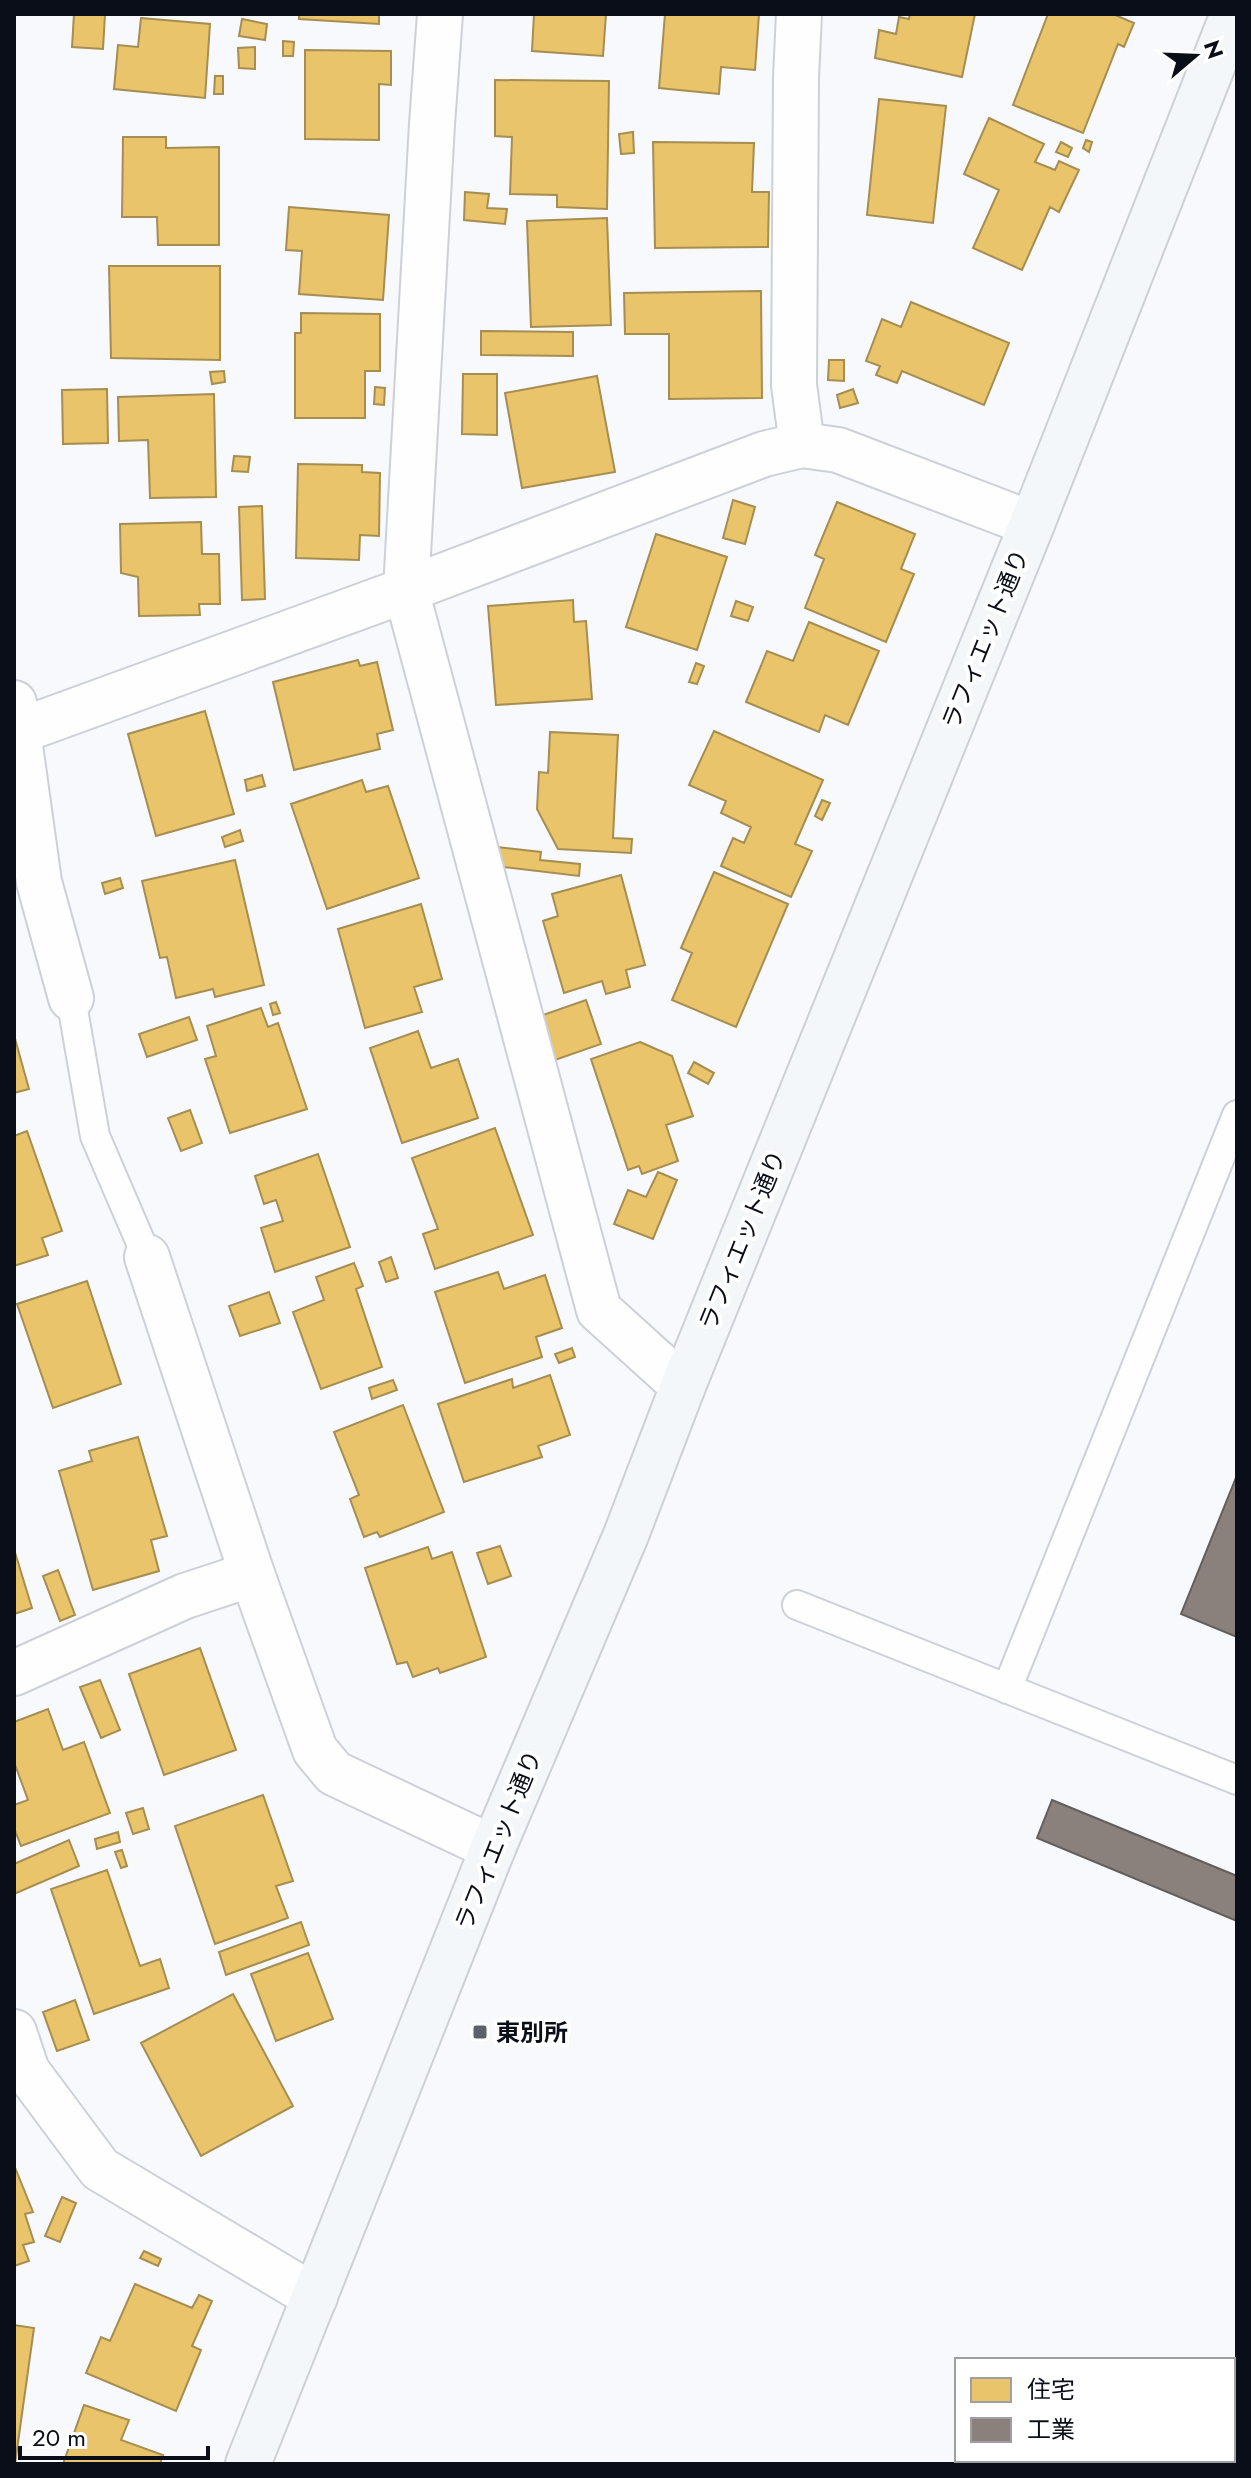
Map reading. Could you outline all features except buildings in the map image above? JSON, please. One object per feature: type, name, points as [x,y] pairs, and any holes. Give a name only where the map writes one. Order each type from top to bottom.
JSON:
[{"type":"street","points":[[440,14],[406,590],[599,1310],[683,1386]]},
{"type":"street","points":[[799,14],[794,385],[802,445]]},
{"type":"street","name":"ラフィエット通り","points":[[248,2464],[493,1848],[626,1535],[1233,14]]},
{"type":"street","points":[[71,998],[39,882],[15,723],[406,590],[764,454],[802,445],[838,450],[1032,524]]},
{"type":"street","points":[[147,1257],[252,1574],[315,1750],[334,1773],[493,1848]]},
{"type":"street","points":[[14,1673],[185,1596],[252,1574]]},
{"type":"street","points":[[18,2060],[100,2169],[315,2297]]},
{"type":"lane","points":[[71,998],[95,1136],[147,1257]]},
{"type":"lane","points":[[1007,1689],[1237,1115]]},
{"type":"lane","points":[[797,1605],[1237,1780]]},
{"type":"place","name":"東別所","points":[[480,2032]]}]
